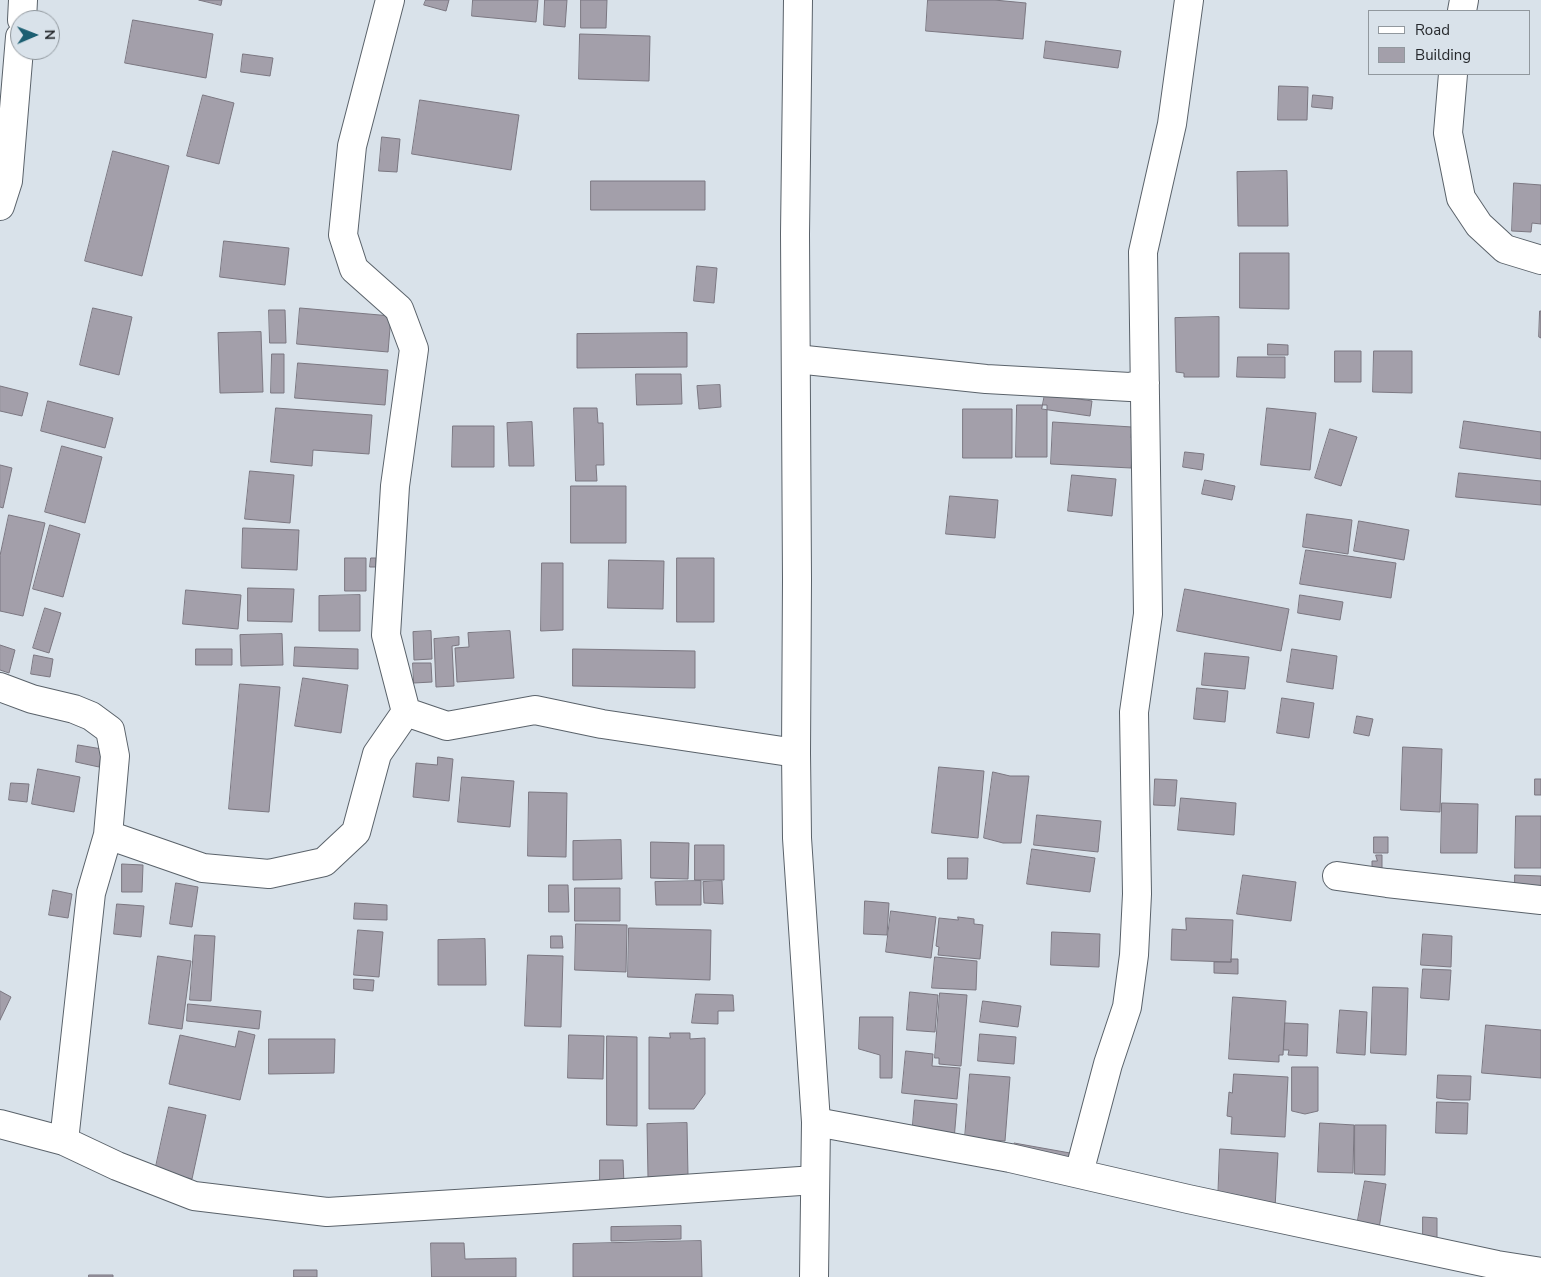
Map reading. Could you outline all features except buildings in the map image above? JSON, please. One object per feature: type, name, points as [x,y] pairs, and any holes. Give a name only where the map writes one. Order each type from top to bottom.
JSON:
[{"type":"street","points":[[108,835],[203,868],[269,874],[324,862],[356,832],[377,754],[406,712],[386,635],[395,486],[414,349],[399,308],[354,269],[343,235],[352,146],[390,0]]},
{"type":"street","points":[[798,0],[795,234],[796,754],[798,838],[816,1122],[814,1277]]},
{"type":"street","points":[[1079,1173],[1108,1064],[1127,1007],[1134,955],[1137,894],[1134,712],[1148,614],[1143,252],[1172,124],[1189,0]]},
{"type":"street","points":[[0,206],[8,181],[18,60]]},
{"type":"street","points":[[1453,75],[1448,133],[1461,198],[1479,225],[1506,249],[1541,260]]},
{"type":"street","points":[[796,359],[986,379],[1130,387],[1145,383]]},
{"type":"street","points":[[0,687],[32,699],[91,716],[110,730],[116,756],[108,835],[91,893],[64,1141]]},
{"type":"street","points":[[406,712],[447,726],[535,710],[602,724],[796,754]]},
{"type":"street","points":[[1337,876],[1541,900]]},
{"type":"street","points":[[816,1122],[1000,1156],[1198,1201],[1497,1265],[1541,1272]]},
{"type":"street","points":[[0,1124],[64,1141],[117,1166],[194,1196],[327,1212],[815,1180]]}]
